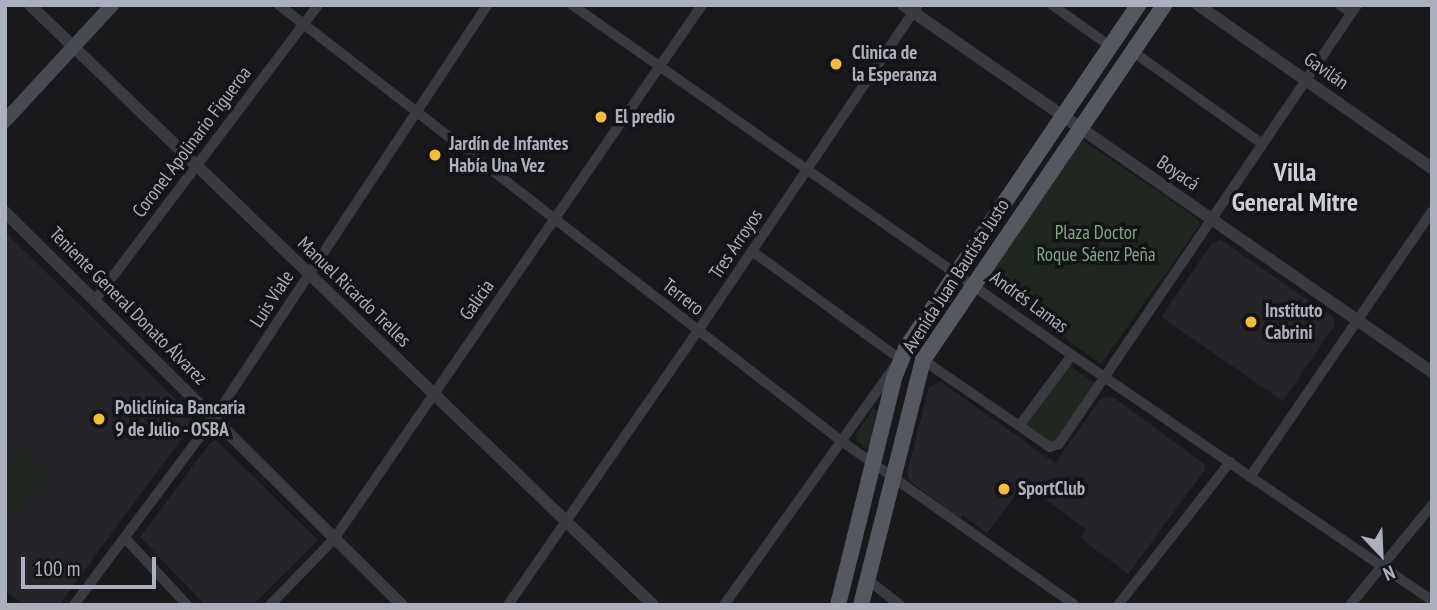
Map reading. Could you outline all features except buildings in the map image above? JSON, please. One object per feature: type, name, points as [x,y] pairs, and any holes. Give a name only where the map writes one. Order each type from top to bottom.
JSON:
[{"type":"main road","points":[[5,121],[112,5]]},
{"type":"main road","name":"Avenida Juan Bautista Justo","points":[[838,605],[901,359],[1061,115],[1138,5]]},
{"type":"main road","name":"Avenida Juan Bautista Justo","points":[[861,605],[923,360],[1164,5]]},
{"type":"street","name":"Manuel Ricardo Trelles","points":[[30,5],[72,49],[653,605]]},
{"type":"street","name":"Terrero","points":[[279,5],[840,440],[1075,605]]},
{"type":"street","name":"Coronel Apolinario Figueroa","points":[[95,300],[318,5]]},
{"type":"street","name":"Luis Viale","points":[[74,605],[214,418],[487,5]]},
{"type":"street","name":"Andrés Lamas","points":[[572,5],[809,168],[1072,355],[1432,601]]},
{"type":"street","name":"Galicia","points":[[270,605],[334,539],[702,5]]},
{"type":"street","points":[[1052,5],[1110,46]]},
{"type":"street","name":"Gavilán","points":[[1198,5],[1432,168]]},
{"type":"street","points":[[923,360],[1050,447],[1059,444],[1354,9],[1340,5]]},
{"type":"street","name":"Boyacá","points":[[912,8],[1061,115],[1432,372]]},
{"type":"street","name":"Tres Arroyos","points":[[508,605],[809,168],[912,8]]},
{"type":"street","points":[[1132,51],[1261,143]]},
{"type":"street","points":[[1250,477],[1432,211]]},
{"type":"street","name":"Teniente General Donato Álvarez","points":[[5,212],[402,605]]},
{"type":"street","points":[[724,605],[840,440],[901,359],[752,251]]},
{"type":"street","points":[[1019,426],[1072,355]]},
{"type":"street","points":[[1118,605],[1230,463]]},
{"type":"street","points":[[1350,605],[1432,505]]},
{"type":"street","points":[[125,538],[187,605]]},
{"type":"street","points":[[867,580],[900,605]]},
{"type":"shaded area","name":"Policlínica Bancaria 9 de Julio - OSBA","points":[[5,232],[192,415],[193,423],[59,605],[25,605],[5,591]]},
{"type":"shaded area","name":"Instituto Cabrini","points":[[1221,240],[1334,318],[1335,325],[1283,401],[1161,317],[1212,243]]},
{"type":"shaded area","points":[[941,382],[1055,463],[1101,398],[1113,397],[1204,464],[1205,470],[1128,574],[1080,538],[1086,529],[1024,484],[987,533],[963,515],[960,519],[910,481],[907,474],[929,387]]},
{"type":"shaded area","points":[[216,440],[318,540],[253,605],[205,605],[140,537],[209,444]]},
{"type":"green space","name":"Plaza Doctor Roque Sáenz Peña","points":[[1084,141],[1198,219],[1200,225],[1101,364],[984,281],[1077,142]]},
{"type":"green space","points":[[1063,361],[1097,385],[1053,448],[1019,424]]},
{"type":"green space","points":[[873,409],[881,413],[870,446],[866,448],[857,440],[856,434]]},
{"type":"green space","points":[[22,446],[51,473],[5,521],[5,464]]},
{"type":"place","name":"Clinica de la Esperanza","points":[[836,64]]},
{"type":"place","name":"El predio","points":[[601,117]]},
{"type":"place","name":"Jardín de Infantes Había Una Vez","points":[[435,155]]},
{"type":"place","name":"Instituto Cabrini","points":[[1251,322]]},
{"type":"place","name":"Policlínica Bancaria 9 de Julio - OSBA","points":[[99,419]]},
{"type":"place","name":"SportClub","points":[[1004,489]]},
{"type":"district","name":"Villa General Mitre","points":[[1295,187]]}]
